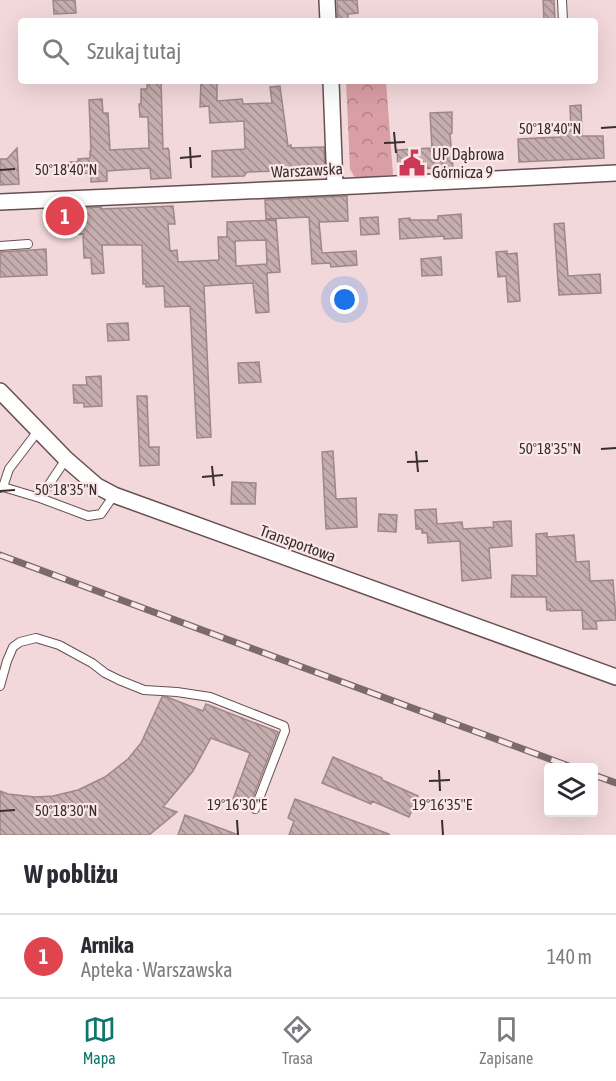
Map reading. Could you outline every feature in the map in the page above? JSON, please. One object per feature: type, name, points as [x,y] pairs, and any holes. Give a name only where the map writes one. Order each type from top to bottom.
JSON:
[{"type":"street","points":[[327,0],[328,18]]},
{"type":"street","points":[[331,84],[335,187]]},
{"type":"street","name":"Warszawska","points":[[0,202],[616,172]]},
{"type":"street","name":"Transportowa","points":[[0,391],[66,459],[97,486],[114,495],[616,677]]},
{"type":"lane","points":[[562,0],[563,18]]},
{"type":"lane","points":[[0,246],[28,244]]},
{"type":"lane","points":[[38,431],[9,469],[2,488],[40,498],[88,516],[101,514],[114,495]]},
{"type":"lane","points":[[40,498],[66,459]]},
{"type":"lane","points":[[0,686],[13,647],[20,642],[36,638],[58,645],[93,663],[105,673],[144,690],[210,697],[284,726],[285,731],[255,809]]},
{"type":"green space","points":[[346,84],[386,84],[393,175],[355,178],[350,169]]},
{"type":"building","points":[[53,0],[75,0],[76,13],[54,14]]},
{"type":"building","points":[[337,0],[357,0],[358,13],[348,14],[348,18],[338,18]]},
{"type":"building","points":[[543,0],[554,0],[555,18],[544,18]]},
{"type":"building","points":[[161,84],[163,149],[168,148],[169,151],[171,178],[151,179],[150,168],[107,171],[107,181],[91,182],[91,173],[70,174],[70,162],[90,158],[89,100],[102,99],[103,113],[108,113],[110,150],[149,148],[148,117],[140,117],[139,104],[141,104],[141,89],[147,89],[149,85]]},
{"type":"building","points":[[201,84],[217,84],[217,101],[242,99],[243,104],[272,103],[270,87],[280,86],[288,146],[291,145],[291,148],[324,147],[325,171],[247,172],[244,176],[212,177],[212,151],[245,149],[244,121],[210,123],[209,106],[200,107]]},
{"type":"building","points":[[581,105],[582,136],[603,136],[604,158],[519,162],[518,139],[559,137],[559,132],[571,131],[570,106]]},
{"type":"building","points":[[452,112],[452,133],[450,134],[453,168],[398,169],[397,150],[432,148],[430,113]]},
{"type":"building","points":[[17,148],[19,184],[0,185],[0,159],[7,159]]},
{"type":"building","points":[[347,196],[348,221],[319,222],[322,253],[356,251],[357,265],[331,267],[330,263],[312,264],[309,217],[266,219],[265,200]]},
{"type":"building","points":[[173,206],[175,224],[168,224],[170,251],[177,250],[178,262],[219,260],[218,237],[227,237],[227,222],[276,220],[280,272],[267,273],[269,312],[256,313],[253,283],[204,286],[211,437],[197,438],[190,306],[165,307],[164,286],[146,287],[146,284],[143,284],[142,245],[102,245],[104,273],[92,274],[91,258],[84,258],[83,234],[55,235],[54,209],[101,207],[101,209]],"holes":[[[266,240],[267,264],[236,266],[235,241]]]},
{"type":"building","points":[[461,214],[462,238],[444,239],[444,236],[400,239],[399,219],[438,220],[438,216]]},
{"type":"building","points":[[378,217],[379,234],[361,235],[360,218]]},
{"type":"building","points":[[564,223],[568,276],[600,274],[601,293],[559,295],[554,224]]},
{"type":"building","points":[[46,249],[47,275],[0,277],[0,252]]},
{"type":"building","points":[[507,251],[507,254],[517,253],[520,301],[508,302],[506,276],[498,277],[496,252]]},
{"type":"building","points":[[441,257],[442,275],[422,276],[421,259]]},
{"type":"building","points":[[128,323],[129,340],[108,341],[107,324]]},
{"type":"building","points":[[259,362],[261,382],[239,383],[238,363]]},
{"type":"building","points":[[101,376],[102,406],[84,407],[84,403],[74,403],[73,385],[87,385],[86,377]]},
{"type":"building","points":[[137,396],[147,396],[149,447],[159,447],[159,465],[140,466]]},
{"type":"building","points":[[333,451],[336,499],[356,498],[357,527],[326,529],[322,452]]},
{"type":"building","points":[[232,482],[256,483],[255,504],[231,504]]},
{"type":"building","points":[[436,509],[437,524],[462,522],[463,529],[494,527],[493,522],[511,521],[512,546],[489,548],[491,578],[462,581],[460,541],[428,543],[427,533],[422,533],[422,529],[416,529],[415,510]]},
{"type":"building","points":[[379,514],[397,515],[396,532],[378,531]]},
{"type":"building","points":[[547,533],[547,537],[574,535],[576,562],[589,561],[590,581],[613,580],[616,620],[596,621],[597,629],[583,629],[582,610],[550,611],[550,609],[547,610],[546,597],[511,597],[512,575],[537,576],[536,534]]},
{"type":"building","points":[[162,697],[203,711],[206,704],[278,732],[250,805],[233,799],[250,753],[211,738],[193,771],[163,807],[177,812],[149,835],[0,835],[0,791],[35,797],[53,796],[78,790],[105,777],[128,759],[141,743]]},
{"type":"building","points":[[333,757],[418,796],[409,817],[322,783]]},
{"type":"building","points":[[295,799],[389,835],[289,835],[294,821],[288,818]]},
{"type":"building","points":[[185,815],[236,834],[178,835]]},
{"type":"railway","points":[[0,555],[561,763]]},
{"type":"railway","points":[[598,776],[616,783]]},
{"type":"place","name":"UP Dąbrowa Górnicza 9","points":[[412,163]]},
{"type":"place","name":"Arnika","points":[[65,216]]}]
